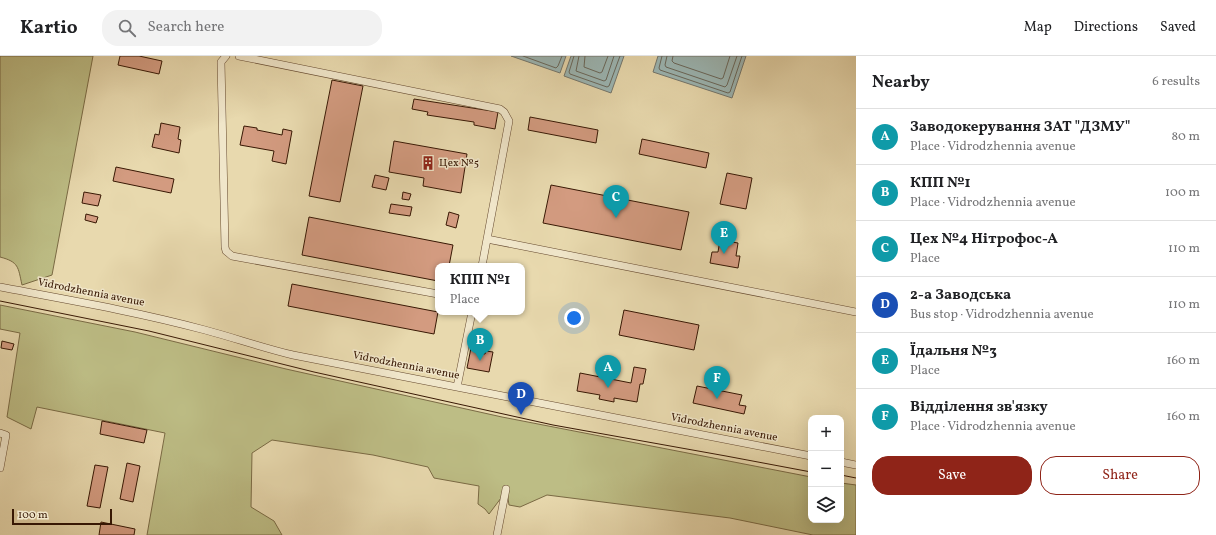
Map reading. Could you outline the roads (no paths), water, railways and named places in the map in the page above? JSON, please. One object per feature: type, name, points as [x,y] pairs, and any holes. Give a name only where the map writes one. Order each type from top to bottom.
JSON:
[{"type":"street","points":[[226,56],[221,62],[225,247],[229,254],[232,256],[435,293]]},
{"type":"street","points":[[239,56],[500,109],[507,116],[509,121],[483,263]]},
{"type":"street","points":[[487,240],[856,312]]},
{"type":"street","name":"Vidrodzhennia avenue","points":[[0,287],[138,314],[206,330],[264,348],[293,355],[808,455]]},
{"type":"street","points":[[457,387],[471,315]]},
{"type":"street","points":[[0,433],[6,435],[0,468]]},
{"type":"street","points":[[844,463],[856,465]]},
{"type":"street","points":[[497,535],[506,489]]},
{"type":"water","points":[[511,56],[566,56],[560,73]]},
{"type":"water","points":[[571,56],[624,56],[611,93],[564,76]]},
{"type":"water","points":[[658,56],[746,56],[732,98],[653,72]]},
{"type":"tram line","points":[[0,301],[149,331],[314,372],[553,425],[808,471]]},
{"type":"tram line","points":[[844,476],[856,478]]},
{"type":"place","name":"Цех №5","points":[[428,163]]},
{"type":"place","name":"Цех №4 Нітрофос-А","points":[[616,218]]},
{"type":"place","name":"Їдальня №3","points":[[724,254]]},
{"type":"place","name":"КПП №1","points":[[480,361]]},
{"type":"place","name":"Заводокерування ЗАТ \"ДЗМУ\"","points":[[608,388]]},
{"type":"place","name":"Відділення зв'язку","points":[[717,399]]},
{"type":"place","name":"2-а Заводська","points":[[521,415]]}]
